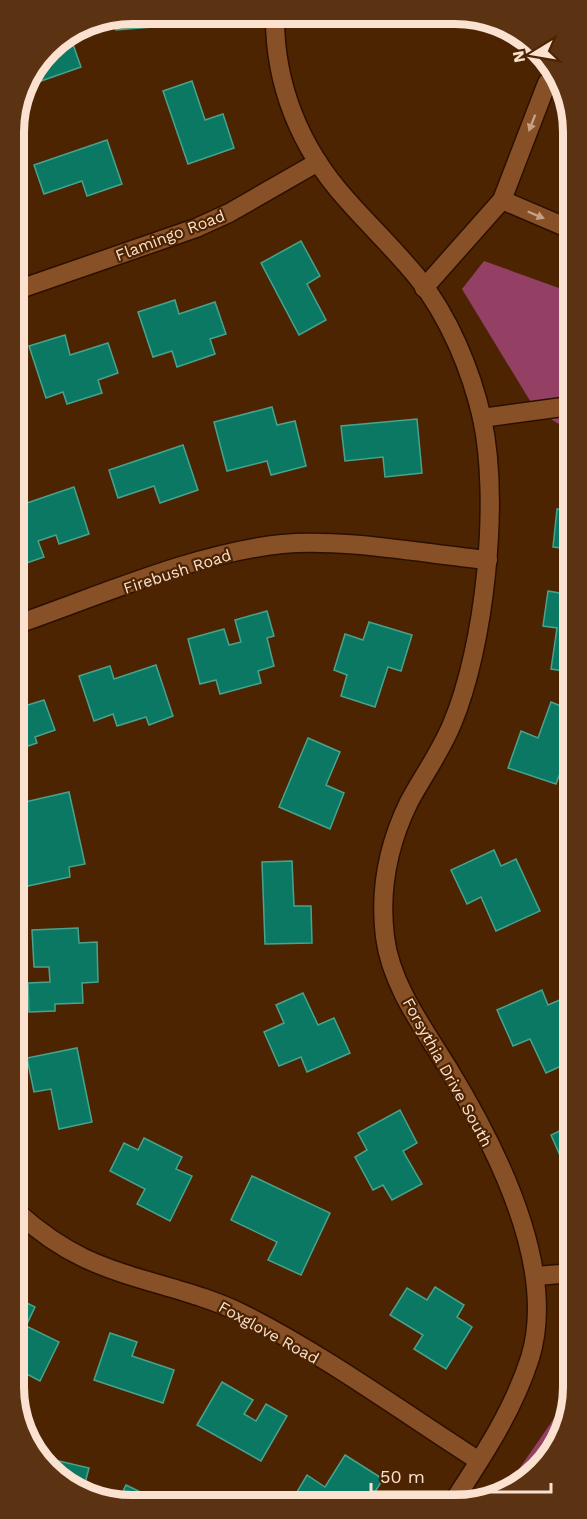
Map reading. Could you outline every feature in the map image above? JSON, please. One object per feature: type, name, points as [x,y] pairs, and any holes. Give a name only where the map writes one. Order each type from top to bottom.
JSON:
[{"type":"street","name":"Forsythia Drive South","points":[[275,24],[276,50],[287,101],[318,162],[342,195],[424,288],[446,322],[468,371],[482,418],[490,473],[488,560],[476,637],[460,705],[451,729],[409,802],[386,863],[383,885],[385,935],[389,956],[413,1013],[451,1072],[496,1160],[523,1220],[536,1276],[537,1307],[530,1359],[507,1414],[458,1495]]},
{"type":"street","points":[[424,288],[502,200],[548,83],[552,84]]},
{"type":"street","name":"Flamingo Road","points":[[24,288],[196,228],[229,213],[318,162]]},
{"type":"street","points":[[502,200],[563,224]]},
{"type":"street","points":[[482,418],[563,407]]},
{"type":"street","name":"Firebush Road","points":[[24,622],[225,553],[284,544],[331,544],[488,560]]},
{"type":"street","name":"Foxglove Road","points":[[24,1218],[43,1234],[85,1258],[214,1301],[244,1315],[304,1349],[479,1461]]},
{"type":"street","points":[[536,1276],[563,1274]]},
{"type":"shaded area","points":[[484,261],[563,289],[563,427],[535,409],[462,289]]},
{"type":"shaded area","points":[[561,1409],[552,1435],[541,1453],[513,1478]]},
{"type":"building","points":[[125,24],[190,24],[116,30],[116,25]]},
{"type":"building","points":[[72,42],[81,67],[36,83],[46,66]]},
{"type":"building","points":[[192,81],[205,120],[223,114],[234,148],[188,164],[163,91]]},
{"type":"building","points":[[107,140],[122,184],[87,196],[82,181],[44,194],[34,165]]},
{"type":"building","points":[[301,241],[320,276],[307,284],[326,320],[299,335],[261,263]]},
{"type":"building","points":[[175,300],[179,314],[215,302],[226,334],[210,339],[215,354],[177,367],[172,351],[153,357],[138,312]]},
{"type":"building","points":[[65,335],[70,355],[108,343],[118,373],[98,380],[102,393],[67,404],[63,392],[46,398],[29,346]]},
{"type":"building","points":[[272,407],[277,425],[295,421],[306,466],[271,475],[267,461],[227,471],[214,422]]},
{"type":"building","points":[[417,419],[422,473],[385,477],[383,457],[345,461],[341,426]]},
{"type":"building","points":[[183,445],[198,490],[160,503],[154,486],[118,498],[109,470]]},
{"type":"building","points":[[74,487],[89,534],[59,544],[56,535],[38,541],[44,557],[24,564],[24,504]]},
{"type":"building","points":[[557,509],[563,510],[563,548],[553,547]]},
{"type":"building","points":[[548,591],[563,594],[563,671],[551,669],[557,628],[543,626]]},
{"type":"building","points":[[267,611],[274,636],[267,638],[274,666],[258,671],[261,683],[220,694],[216,680],[200,684],[188,639],[224,629],[229,645],[241,642],[235,620]]},
{"type":"building","points":[[369,622],[412,635],[401,671],[388,667],[375,707],[341,696],[347,675],[334,670],[345,634],[363,640]]},
{"type":"building","points":[[156,665],[173,716],[149,725],[146,717],[117,726],[113,714],[94,721],[79,676],[110,666],[114,679]]},
{"type":"building","points":[[44,700],[55,730],[35,737],[37,743],[24,747],[24,706]]},
{"type":"building","points":[[551,702],[563,707],[563,765],[556,784],[508,768],[521,731],[538,738]]},
{"type":"building","points":[[308,738],[340,752],[326,785],[344,793],[330,829],[279,807]]},
{"type":"building","points":[[69,792],[85,864],[69,867],[70,877],[24,887],[24,802]]},
{"type":"building","points":[[494,850],[501,866],[516,859],[540,911],[496,931],[481,897],[467,904],[451,870]]},
{"type":"building","points":[[292,861],[294,906],[311,906],[312,943],[265,944],[262,862]]},
{"type":"building","points":[[78,928],[79,943],[97,942],[98,982],[82,983],[83,1003],[55,1004],[55,1011],[29,1012],[28,983],[50,982],[49,967],[34,967],[32,930]]},
{"type":"building","points":[[542,990],[548,1005],[562,999],[563,1065],[546,1073],[530,1039],[513,1046],[497,1010]]},
{"type":"building","points":[[303,993],[318,1025],[334,1018],[350,1053],[307,1072],[301,1057],[279,1066],[264,1032],[284,1023],[276,1005]]},
{"type":"building","points":[[77,1048],[92,1122],[59,1129],[51,1089],[34,1092],[27,1058]]},
{"type":"building","points":[[400,1110],[417,1143],[403,1151],[422,1184],[392,1200],[383,1185],[373,1190],[355,1157],[367,1150],[358,1133]]},
{"type":"building","points":[[563,1129],[563,1162],[551,1135]]},
{"type":"building","points":[[144,1138],[182,1157],[176,1169],[192,1176],[170,1221],[137,1204],[145,1189],[110,1171],[124,1143],[138,1150]]},
{"type":"building","points":[[252,1176],[330,1213],[301,1275],[268,1260],[277,1242],[231,1220]]},
{"type":"building","points":[[435,1287],[464,1305],[457,1317],[472,1327],[446,1369],[414,1349],[423,1335],[390,1315],[407,1288],[427,1300]]},
{"type":"building","points":[[24,1302],[35,1307],[26,1326],[59,1342],[40,1381],[24,1373]]},
{"type":"building","points":[[110,1333],[137,1342],[132,1356],[174,1370],[163,1403],[94,1380]]},
{"type":"building","points":[[222,1382],[253,1400],[244,1414],[256,1421],[266,1404],[287,1416],[261,1461],[197,1425]]},
{"type":"building","points":[[345,1455],[383,1479],[373,1495],[295,1495],[307,1475],[325,1487]]},
{"type":"building","points":[[52,1459],[89,1468],[85,1484],[72,1477]]},
{"type":"building","points":[[126,1485],[147,1495],[132,1495],[121,1494]]}]
